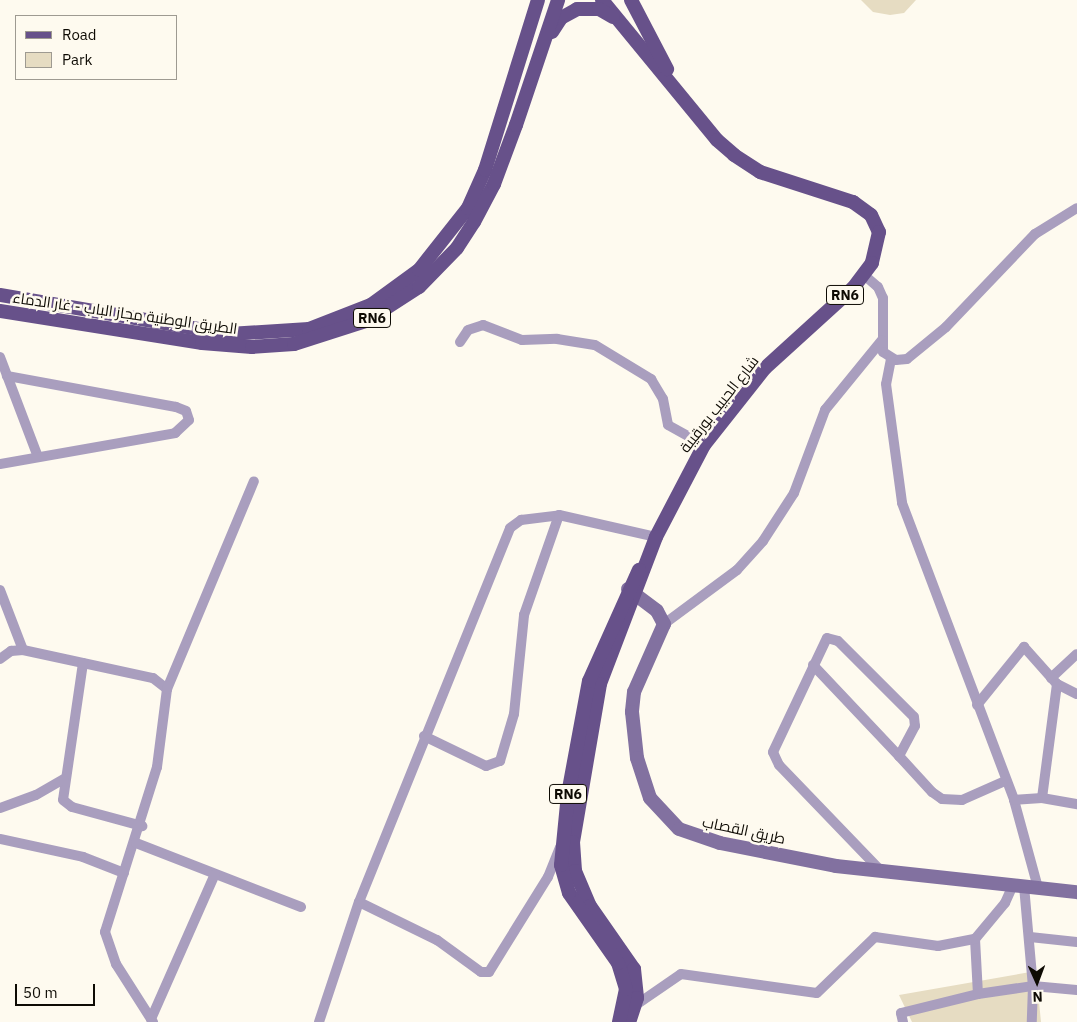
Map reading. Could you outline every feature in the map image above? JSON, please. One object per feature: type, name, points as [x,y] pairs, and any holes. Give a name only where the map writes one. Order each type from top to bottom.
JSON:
[{"type":"main road","points":[[495,140],[529,0]]},
{"type":"main road","name":"الطريق الوطنية مجاز الباب - غار الدماء","points":[[0,295],[229,334],[274,334],[325,323],[371,305],[419,270],[468,208],[495,140],[538,0]]},
{"type":"main road","name":"الطريق الوطنية مجاز الباب - غار الدماء","points":[[0,311],[252,347],[294,344],[366,321],[420,287],[457,248],[474,222],[494,184],[558,0]]},
{"type":"main road","name":"شارع الحبيب بورقيبة","points":[[602,0],[674,83],[717,140],[748,166],[853,202],[871,215],[877,226],[878,246],[864,274],[765,368],[704,445],[656,537],[589,681],[563,839],[562,865],[569,894],[618,963],[626,989],[627,1015]]},
{"type":"main road","name":"شارع الحبيب بورقيبة","points":[[631,0],[674,83]]},
{"type":"main road","points":[[542,47],[561,18],[577,9],[599,9],[621,22]]},
{"type":"main road","points":[[632,592],[657,611],[664,624]]},
{"type":"main road","name":"شارع الحبيب بورقيبة","points":[[627,1015],[638,982],[634,969],[580,887],[573,842],[600,684],[632,592]]},
{"type":"main road","name":"طريق القصاب","points":[[664,624],[634,692],[632,712],[642,774],[650,798],[662,814],[687,834],[720,843],[882,871],[1077,892]]},
{"type":"street","points":[[864,274],[878,287],[882,298],[883,352],[891,358],[907,358],[927,346],[1022,246],[1077,208]]},
{"type":"street","points":[[460,342],[468,330],[483,325],[522,340],[557,339],[595,344],[651,379],[663,399],[668,425],[704,445]]},
{"type":"street","points":[[664,624],[737,570],[769,533],[794,493],[825,410],[882,340]]},
{"type":"street","points":[[0,358],[38,457]]},
{"type":"street","points":[[891,358],[886,384],[902,503],[1014,800],[1030,938],[1033,986],[1032,1022]]},
{"type":"street","points":[[0,464],[176,433],[189,420],[186,411],[176,407],[7,376]]},
{"type":"street","points":[[152,1020],[116,964],[105,932],[124,873],[142,826],[157,767],[168,703],[167,690],[254,481]]},
{"type":"street","points":[[424,736],[486,766],[500,761],[514,714],[524,615],[559,515]]},
{"type":"street","points":[[319,1022],[359,902],[424,736],[510,528],[522,520],[559,515],[656,537]]},
{"type":"street","points":[[0,590],[23,650]]},
{"type":"street","points":[[882,871],[774,758],[773,752],[822,643],[832,638],[892,693],[914,717],[915,726],[899,756]]},
{"type":"street","points":[[977,705],[1024,647],[1054,681],[1077,694]]},
{"type":"street","points":[[0,659],[11,651],[23,650],[153,678],[167,690]]},
{"type":"street","points":[[1042,798],[1054,681],[1077,654]]},
{"type":"street","points":[[83,663],[62,794],[66,804],[142,826]]},
{"type":"street","points":[[813,665],[942,799],[962,800],[1005,780]]},
{"type":"street","points":[[0,808],[36,795],[64,779]]},
{"type":"street","points":[[1014,800],[1042,798],[1077,804]]},
{"type":"street","points":[[0,839],[83,857],[124,873]]},
{"type":"street","points":[[359,902],[429,936],[481,972],[489,972],[548,877],[563,839]]},
{"type":"street","points":[[136,843],[301,907]]},
{"type":"street","points":[[152,1020],[216,874]]},
{"type":"street","points":[[627,1015],[681,974],[817,994],[875,936],[938,946],[976,939],[1005,903],[1025,886]]},
{"type":"street","points":[[1030,938],[1077,942]]},
{"type":"street","points":[[976,939],[978,994]]},
{"type":"street","points":[[903,1022],[901,1013],[978,994],[1033,986],[1077,990]]},
{"type":"green space","points":[[861,0],[916,0],[904,13],[890,15],[873,12]]},
{"type":"green space","points":[[1036,971],[1041,1022],[912,1022],[899,995]]}]
